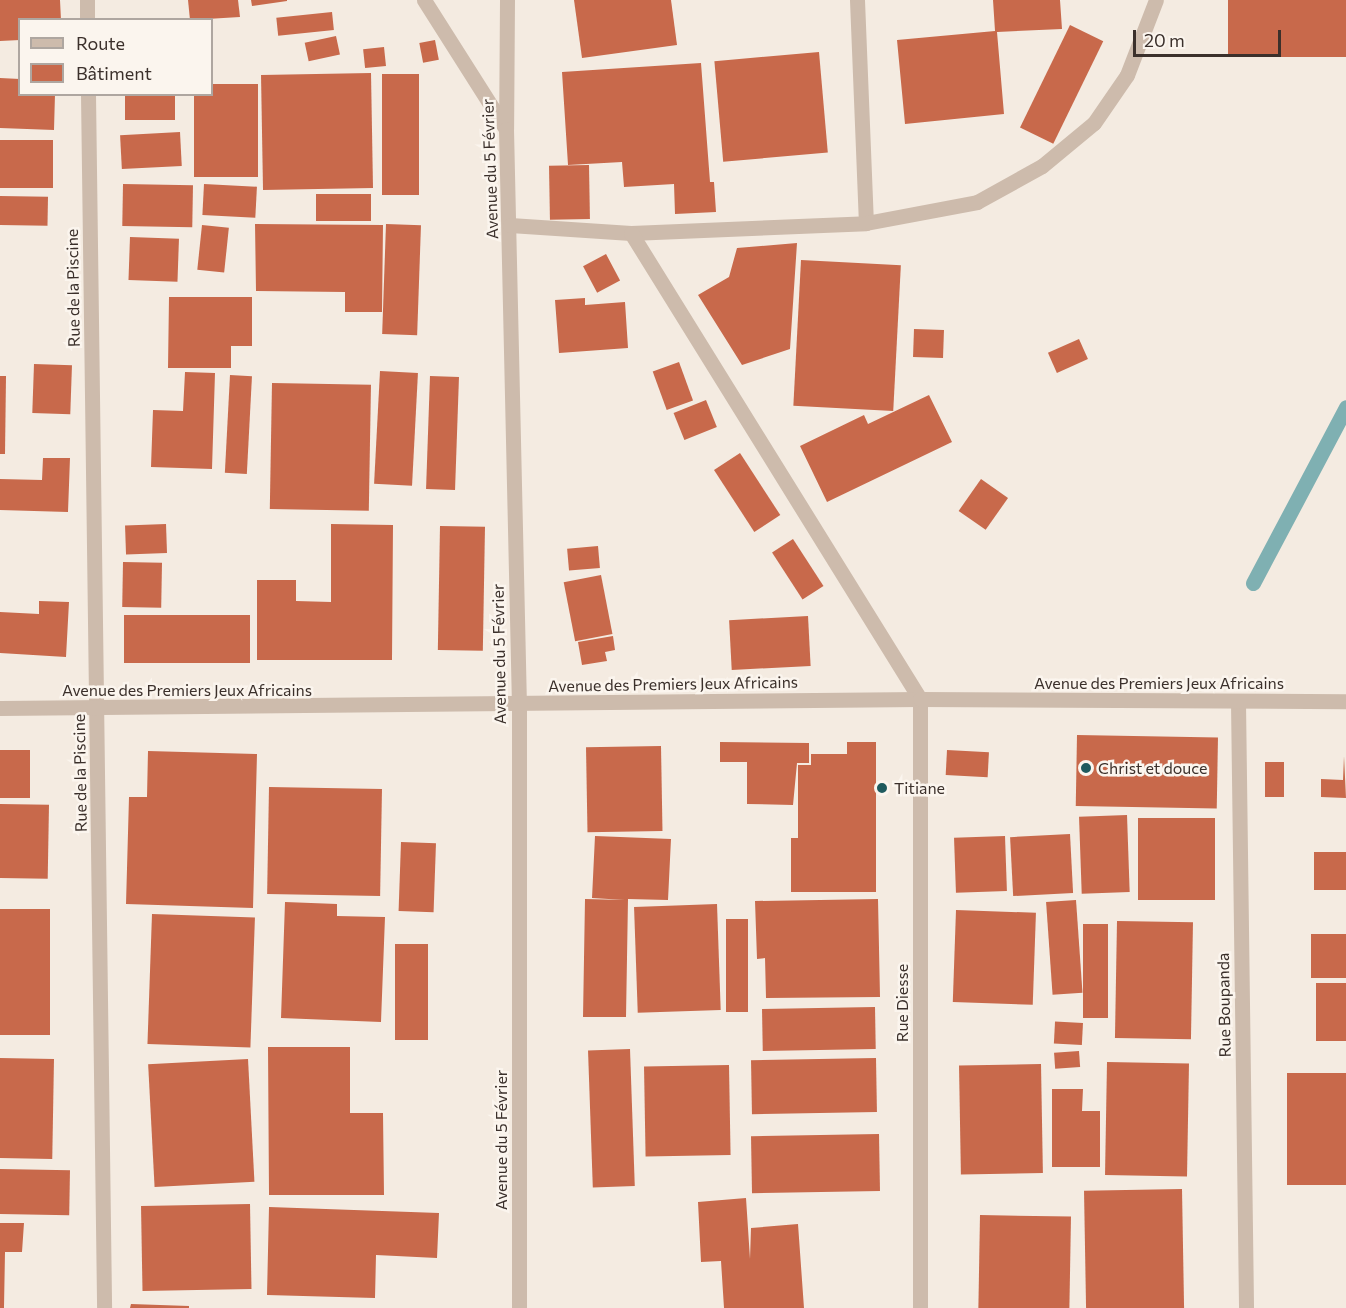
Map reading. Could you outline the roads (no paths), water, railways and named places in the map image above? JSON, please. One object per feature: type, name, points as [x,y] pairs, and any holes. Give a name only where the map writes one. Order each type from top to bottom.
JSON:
[{"type":"street","points":[[87,0],[87,18]]},
{"type":"street","points":[[424,0],[506,129]]},
{"type":"street","name":"Avenue du 5 Février","points":[[507,0],[506,129],[510,225],[519,705],[519,1308]]},
{"type":"street","points":[[857,0],[866,223]]},
{"type":"street","points":[[510,225],[631,233],[866,223],[977,202],[1042,166],[1094,123],[1127,75],[1156,0]]},
{"type":"street","name":"Rue de la Piscine","points":[[88,96],[98,710],[104,1308]]},
{"type":"street","points":[[631,233],[920,699]]},
{"type":"street","name":"Avenue des Premiers Jeux Africains","points":[[0,708],[98,710],[920,699],[1346,701]]},
{"type":"street","name":"Rue Diesse","points":[[920,699],[920,1308]]},
{"type":"street","name":"Rue Boupanda","points":[[1238,702],[1246,1308]]},
{"type":"waterway","points":[[1253,583],[1346,407]]},
{"type":"place","name":"Christ et douce","points":[[1086,768]]},
{"type":"place","name":"Titiane","points":[[882,788]]}]
